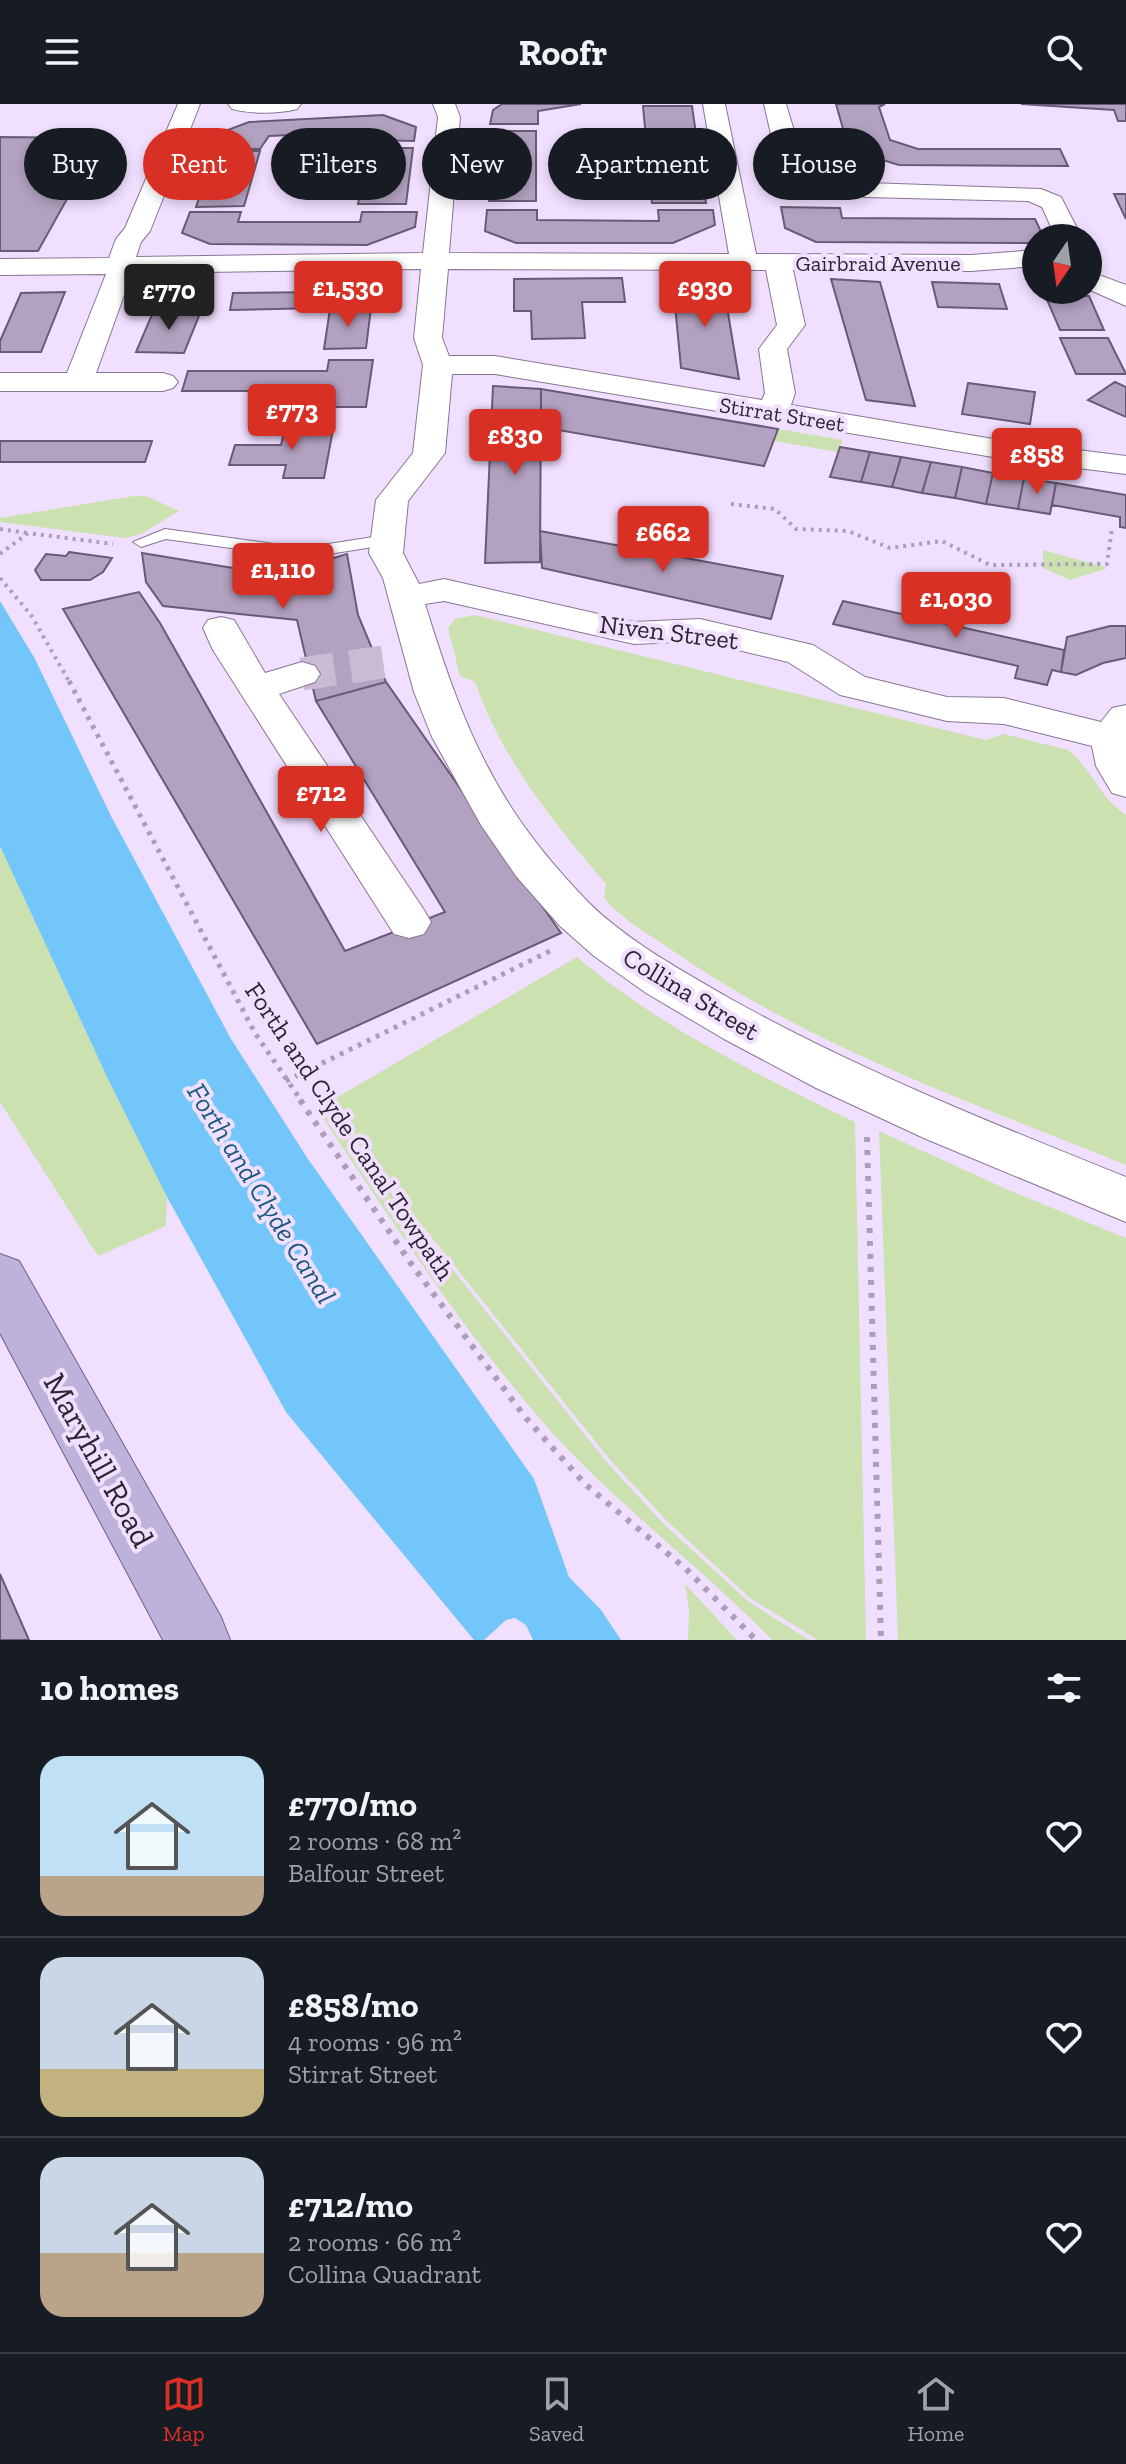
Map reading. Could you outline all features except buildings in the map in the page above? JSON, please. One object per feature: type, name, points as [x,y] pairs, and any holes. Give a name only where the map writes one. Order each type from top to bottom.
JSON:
[{"type":"main road","name":"Maryhill Road","points":[[0,1279],[198,1640]]},
{"type":"street","points":[[78,382],[128,241],[137,231],[189,104]]},
{"type":"street","points":[[240,104],[289,104]]},
{"type":"street","points":[[386,540],[392,500],[429,453],[438,365],[428,338],[449,117],[444,104]]},
{"type":"street","points":[[714,104],[744,262]]},
{"type":"street","points":[[775,104],[789,160],[795,166],[865,190],[1016,191],[1032,194],[1052,202],[1062,224]]},
{"type":"street","name":"Gairbraid Avenue","points":[[0,267],[435,261],[971,263],[1022,259]]},
{"type":"street","points":[[773,413],[780,393],[773,349],[791,325],[778,262]]},
{"type":"street","points":[[1102,286],[1126,298]]},
{"type":"street","name":"Stirrat Street","points":[[438,365],[495,365],[1016,452],[1126,465]]},
{"type":"street","points":[[0,382],[163,382]]},
{"type":"street","name":"Collina Street","points":[[386,540],[387,557],[400,578],[408,634],[442,717],[483,796],[531,865],[592,930],[630,959],[714,1011],[880,1096],[1009,1154],[1126,1200]]},
{"type":"street","name":"Niven Street","points":[[408,634],[444,590],[634,633],[700,630],[800,653],[853,686],[947,709],[1004,711],[1119,727],[1112,758],[1126,783]]},
{"type":"street","points":[[221,628],[256,689],[409,922]]},
{"type":"street","points":[[256,689],[302,674]]},
{"type":"lane","points":[[141,542],[165,534],[303,553],[386,540]]},
{"type":"path","points":[[731,504],[775,509],[796,529],[848,531],[890,548],[942,541],[990,565],[1107,564],[1112,528]]},
{"type":"path","points":[[0,529],[127,546],[141,542]]},
{"type":"path","points":[[0,554],[28,533]]},
{"type":"path","name":"Forth and Clyde Canal Towpath","points":[[0,578],[46,639],[232,993],[286,1081],[412,1265],[525,1417],[585,1484],[686,1569],[756,1640]]},
{"type":"path","points":[[286,1081],[592,930]]},
{"type":"path","points":[[880,1096],[867,1126],[881,1640]]},
{"type":"green space","points":[[778,429],[843,440],[838,452],[774,441]]},
{"type":"green space","points":[[146,496],[179,511],[141,534],[125,538],[0,522],[0,518]]},
{"type":"green space","points":[[1043,550],[1108,568],[1070,580],[1043,568]]},
{"type":"green space","points":[[475,615],[986,740],[1004,734],[1068,750],[1108,799],[1126,815],[1126,1165],[948,1094],[831,1042],[719,981],[617,912],[604,898],[606,884],[567,838],[515,764],[486,711],[475,682],[460,676],[448,628],[455,619]]},
{"type":"green space","points":[[0,846],[107,1077],[167,1197],[166,1226],[98,1256],[0,1102]]},
{"type":"green space","points":[[577,957],[676,1028],[746,1068],[855,1122],[866,1640],[818,1640],[750,1598],[667,1521],[612,1462],[368,1158],[331,1106],[365,1160],[610,1466],[665,1525],[749,1602],[809,1640],[772,1640],[574,1456],[485,1352],[317,1109]]},
{"type":"green space","points":[[879,1131],[1013,1192],[1126,1238],[1126,1640],[898,1640]]},
{"type":"green space","points":[[685,1584],[737,1640],[688,1640],[689,1610]]},
{"type":"water","name":"Forth and Clyde Canal","points":[[0,601],[35,659],[111,816],[231,1039],[308,1159],[534,1479],[569,1577],[601,1610],[621,1640],[533,1640],[526,1625],[515,1618],[506,1620],[484,1640],[474,1640],[286,1412],[167,1197],[107,1077],[0,846]]},
{"type":"tunnel","points":[[302,674],[390,661]]}]
